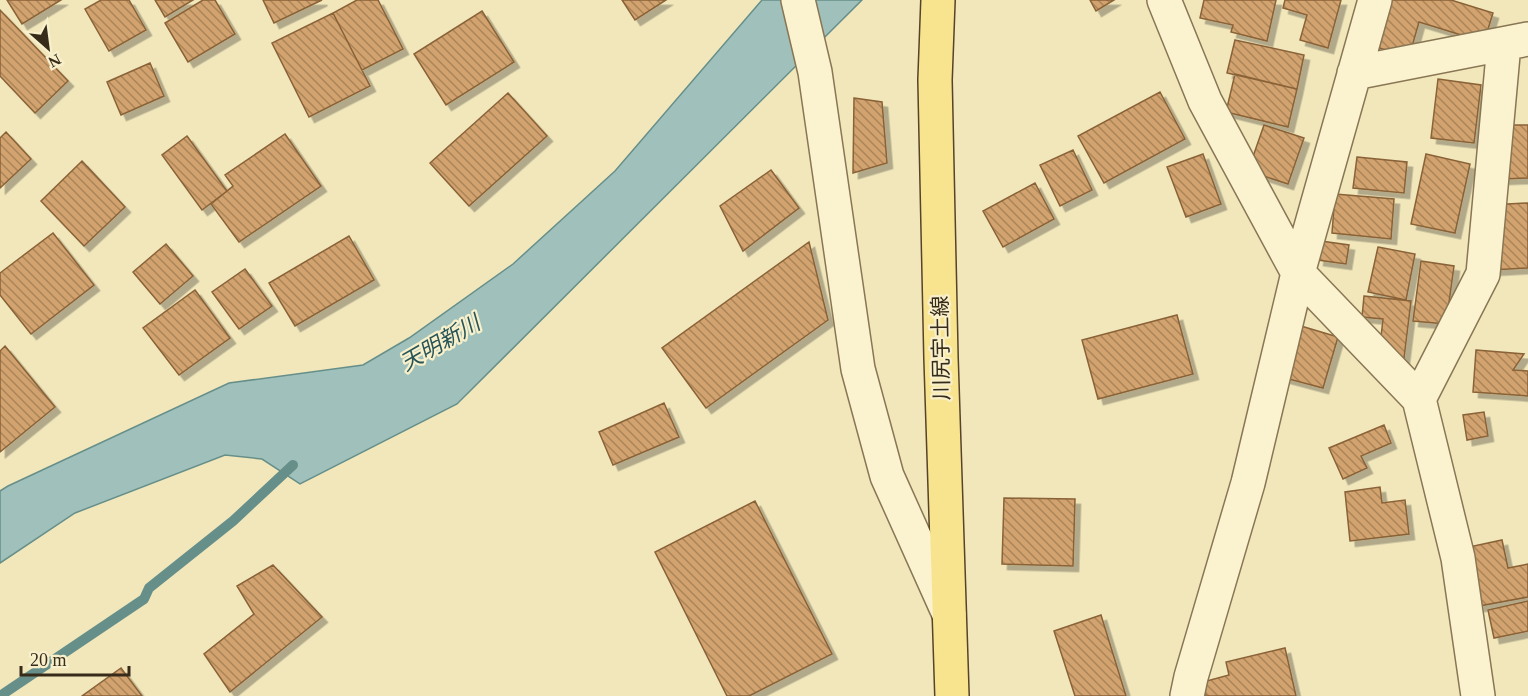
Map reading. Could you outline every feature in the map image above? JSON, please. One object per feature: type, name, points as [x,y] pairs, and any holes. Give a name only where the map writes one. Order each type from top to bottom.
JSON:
[{"type":"main road","name":"川尻宇土線","points":[[938,0],[935,80],[952,696]]},
{"type":"street","points":[[798,0],[815,72],[858,369],[887,476],[949,614]]},
{"type":"street","points":[[1164,0],[1205,101],[1298,273],[1419,399],[1458,558],[1478,696]]},
{"type":"street","points":[[1187,696],[1248,483],[1298,273],[1375,0]]},
{"type":"street","points":[[1354,73],[1516,41],[1483,274],[1419,399]]},
{"type":"water","name":"天明新川","points":[[762,0],[862,0],[457,404],[300,484],[262,459],[225,455],[75,513],[0,563],[0,491],[8,486],[229,383],[363,365],[409,338],[513,264],[615,171]]},
{"type":"building","points":[[7,0],[61,0],[22,24]]},
{"type":"building","points":[[101,0],[129,0],[146,30],[109,51],[85,9]]},
{"type":"building","points":[[155,0],[193,0],[165,17]]},
{"type":"building","points":[[203,0],[215,0],[235,34],[188,62],[165,23]]},
{"type":"building","points":[[263,0],[322,0],[274,23]]},
{"type":"building","points":[[357,0],[378,0],[403,49],[362,70],[333,13]]},
{"type":"building","points":[[622,0],[666,0],[635,20]]},
{"type":"building","points":[[1090,0],[1114,0],[1096,11]]},
{"type":"building","points":[[1204,0],[1276,0],[1267,41],[1231,32],[1233,25],[1200,18]]},
{"type":"building","points":[[1285,0],[1341,0],[1328,48],[1300,40],[1307,15],[1283,8]]},
{"type":"building","points":[[1391,0],[1451,0],[1493,13],[1484,42],[1419,22],[1409,57],[1376,47]]},
{"type":"building","points":[[0,10],[68,81],[35,113],[0,76]]},
{"type":"building","points":[[482,11],[514,62],[446,105],[414,54]]},
{"type":"building","points":[[333,13],[370,86],[309,117],[272,43]]},
{"type":"building","points":[[1235,40],[1304,55],[1297,89],[1227,73]]},
{"type":"building","points":[[150,63],[164,96],[121,115],[107,82]]},
{"type":"building","points":[[1235,74],[1297,89],[1288,127],[1226,112]]},
{"type":"building","points":[[1438,79],[1481,85],[1474,143],[1431,138]]},
{"type":"building","points":[[1160,92],[1185,139],[1104,183],[1078,136]]},
{"type":"building","points":[[508,93],[547,136],[469,206],[430,163]]},
{"type":"building","points":[[854,98],[882,102],[887,163],[853,173]]},
{"type":"building","points":[[1264,125],[1304,138],[1288,184],[1248,171]]},
{"type":"building","points":[[1503,125],[1528,125],[1528,178],[1504,179]]},
{"type":"building","points":[[6,132],[31,159],[0,188],[0,138]]},
{"type":"building","points":[[285,134],[321,186],[239,242],[211,204],[233,186],[225,175]]},
{"type":"building","points":[[187,136],[227,191],[202,210],[162,155]]},
{"type":"building","points":[[1073,150],[1092,190],[1060,206],[1040,165]]},
{"type":"building","points":[[1203,154],[1221,204],[1186,217],[1167,167]]},
{"type":"building","points":[[1426,154],[1470,164],[1455,233],[1411,224]]},
{"type":"building","points":[[1357,157],[1407,162],[1404,193],[1353,188]]},
{"type":"building","points":[[82,161],[125,207],[84,246],[41,201]]},
{"type":"building","points":[[771,170],[799,208],[743,251],[720,206]]},
{"type":"building","points":[[1035,183],[1054,219],[1003,247],[983,211]]},
{"type":"building","points":[[1335,194],[1394,199],[1391,239],[1332,233]]},
{"type":"building","points":[[1528,203],[1528,268],[1492,270],[1489,205]]},
{"type":"building","points":[[53,233],[94,285],[31,334],[0,295],[0,273]]},
{"type":"building","points":[[349,236],[374,280],[295,326],[269,283]]},
{"type":"building","points":[[1321,241],[1349,245],[1346,264],[1318,260]]},
{"type":"building","points":[[809,242],[828,320],[706,408],[662,348]]},
{"type":"building","points":[[166,244],[193,276],[160,304],[133,272]]},
{"type":"building","points":[[1378,247],[1415,254],[1406,300],[1368,292]]},
{"type":"building","points":[[1421,261],[1454,266],[1446,324],[1413,321]]},
{"type":"building","points":[[245,269],[272,306],[239,329],[212,292]]},
{"type":"building","points":[[195,290],[230,338],[179,375],[143,328]]},
{"type":"building","points":[[1364,296],[1411,301],[1403,366],[1378,363],[1383,319],[1362,317]]},
{"type":"building","points":[[1177,315],[1193,374],[1098,399],[1082,340]]},
{"type":"building","points":[[1301,326],[1338,337],[1323,388],[1285,378]]},
{"type":"building","points":[[5,346],[55,407],[0,452],[0,351]]},
{"type":"building","points":[[1476,350],[1524,354],[1513,370],[1528,371],[1528,396],[1473,392]]},
{"type":"building","points":[[664,403],[679,437],[613,465],[599,432]]},
{"type":"building","points":[[1484,412],[1488,436],[1467,440],[1463,415]]},
{"type":"building","points":[[1384,425],[1391,443],[1361,456],[1367,468],[1343,479],[1329,448]]},
{"type":"building","points":[[1380,487],[1382,503],[1405,500],[1409,534],[1350,541],[1345,492]]},
{"type":"building","points":[[1004,498],[1075,499],[1073,566],[1002,564]]},
{"type":"building","points":[[755,501],[832,654],[749,696],[727,696],[655,552]]},
{"type":"building","points":[[1502,540],[1508,568],[1528,564],[1528,597],[1479,606],[1469,547]]},
{"type":"building","points":[[273,565],[322,617],[230,692],[204,654],[254,614],[237,586]]},
{"type":"building","points":[[1528,601],[1528,631],[1494,638],[1488,610]]},
{"type":"building","points":[[1101,615],[1126,696],[1075,696],[1054,631]]},
{"type":"building","points":[[1285,648],[1296,696],[1206,696],[1203,682],[1229,675],[1226,662]]},
{"type":"building","points":[[121,668],[142,696],[82,696]]},
{"type":"waterway","points":[[0,696],[144,599],[149,588],[233,521],[293,465]]}]
